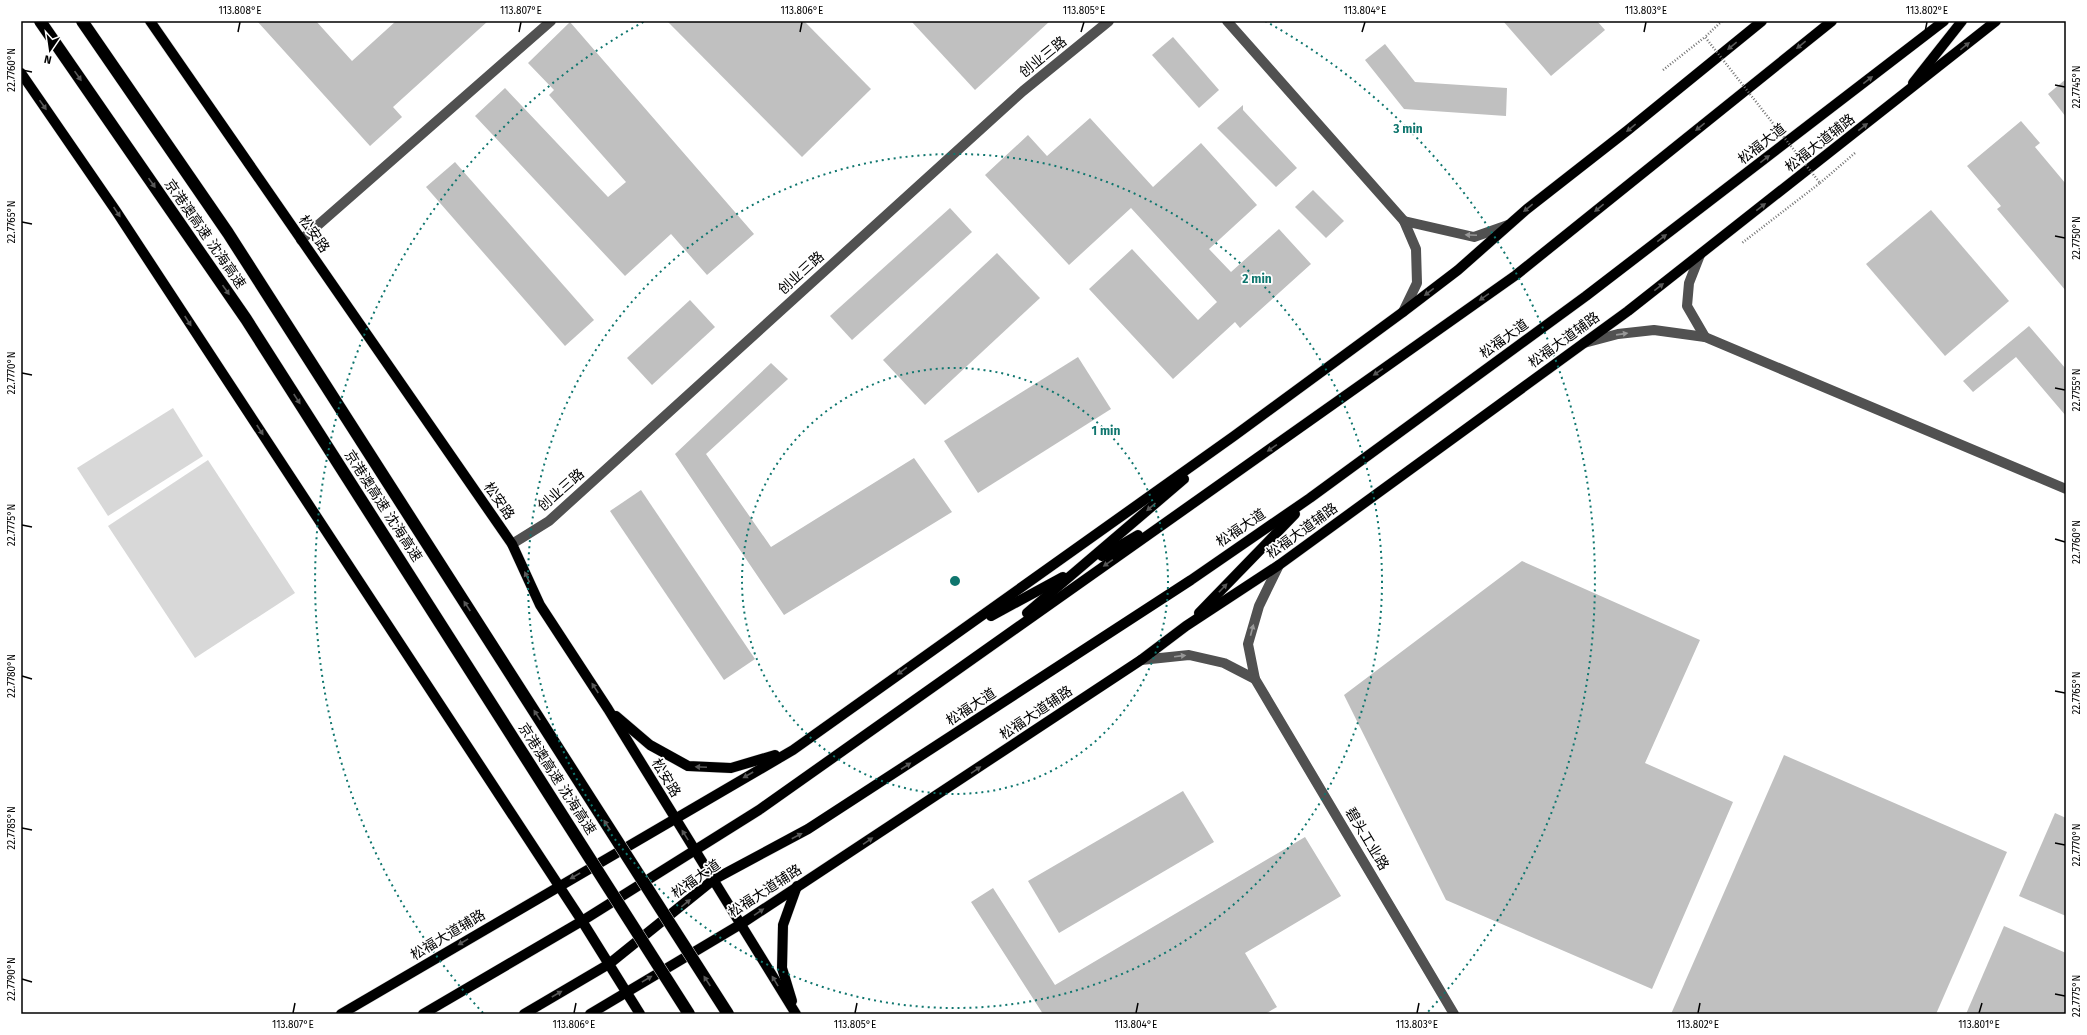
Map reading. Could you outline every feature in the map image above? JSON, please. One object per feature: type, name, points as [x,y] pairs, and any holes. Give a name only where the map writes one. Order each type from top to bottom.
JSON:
[{"type":"highway","name":"京港澳高速 沈海高速","points":[[40,21],[246,319],[689,1014]]},
{"type":"highway","name":"京港澳高速 沈海高速","points":[[82,21],[228,233],[728,1014]]},
{"type":"main road","name":"松安路","points":[[150,21],[512,544],[540,605],[608,709],[796,1014]]},
{"type":"main road","name":"松福大道辅路","points":[[342,1014],[674,818],[793,750],[933,648],[994,608],[1234,436],[1403,312],[1458,270],[1508,225],[1762,21]]},
{"type":"main road","name":"松福大道","points":[[423,1014],[582,921],[760,810],[1516,275],[1832,21]]},
{"type":"main road","name":"松福大道","points":[[524,1014],[609,964],[713,880],[808,829],[1191,580],[1310,498],[1586,296],[1944,21]]},
{"type":"main road","points":[[1902,97],[1962,21]]},
{"type":"main road","name":"松福大道辅路","points":[[590,1014],[741,924],[797,886],[838,861],[1141,660],[1186,626],[1280,565],[1584,343],[1700,255],[1902,97],[1996,21]]},
{"type":"main road","points":[[21,73],[121,218],[582,921],[640,1014]]},
{"type":"main road","name":"松福大道辅路","points":[[980,654],[1234,436]]},
{"type":"main road","points":[[1186,626],[1310,498]]},
{"type":"main road","name":"松福大道辅路","points":[[933,648],[1183,511]]},
{"type":"main road","points":[[608,709],[650,745],[688,766],[730,768],[793,750]]},
{"type":"main road","points":[[796,1014],[782,968],[782,954],[783,925],[797,886]]},
{"type":"street","points":[[301,240],[552,21]]},
{"type":"street","name":"创业三路","points":[[512,544],[549,521],[1023,92],[1109,21]]},
{"type":"street","points":[[1227,21],[1404,221],[1416,249],[1417,283],[1403,312]]},
{"type":"street","points":[[1404,221],[1474,237],[1508,225]]},
{"type":"street","points":[[1700,255],[1689,283],[1687,306],[1705,337]]},
{"type":"street","points":[[1584,343],[1618,334],[1654,330],[1705,337],[2066,489]]},
{"type":"street","points":[[1255,679],[1248,644],[1259,606],[1280,565]]},
{"type":"street","points":[[1141,660],[1188,655],[1224,663],[1255,679]]},
{"type":"street","name":"碧头工业路","points":[[1255,679],[1454,1014]]},
{"type":"path","points":[[1663,70],[1705,37],[1722,21]]},
{"type":"path","points":[[1705,37],[1820,183]]},
{"type":"path","points":[[1742,243],[1820,183],[1855,153]]},
{"type":"shaded area","points":[[173,408],[203,456],[108,516],[77,468]]},
{"type":"shaded area","points":[[208,460],[295,593],[195,658],[108,526]]},
{"type":"building","points":[[257,21],[316,21],[352,61],[396,21],[488,21],[393,107],[402,117],[370,146]]},
{"type":"building","points":[[667,21],[804,21],[871,89],[802,157]]},
{"type":"building","points":[[911,21],[1050,21],[975,90]]},
{"type":"building","points":[[1503,21],[1597,21],[1605,30],[1551,76]]},
{"type":"building","points":[[570,22],[754,234],[707,275],[671,234],[625,276],[475,116],[505,88],[608,197],[626,182],[549,95],[554,90],[528,63]]},
{"type":"building","points":[[1173,37],[1219,90],[1199,108],[1152,55]]},
{"type":"building","points":[[1385,44],[1415,82],[1507,88],[1506,116],[1404,109],[1365,60]]},
{"type":"building","points":[[2066,79],[2066,117],[2048,94]]},
{"type":"building","points":[[1243,105],[1243,110],[1297,168],[1276,187],[1217,128]]},
{"type":"building","points":[[1090,118],[1153,187],[1201,143],[1257,205],[1209,249],[1231,272],[1279,229],[1311,264],[1240,328],[1235,322],[1173,379],[1089,289],[1132,249],[1198,320],[1217,302],[1131,208],[1069,265],[985,175],[1028,135],[1047,156]]},
{"type":"building","points":[[2021,121],[2040,143],[2035,147],[2066,184],[2066,291],[1997,209],[2001,206],[1967,166]]},
{"type":"building","points":[[455,162],[594,320],[565,346],[426,187]]},
{"type":"building","points":[[1313,190],[1344,221],[1326,238],[1295,207]]},
{"type":"building","points":[[950,208],[972,232],[852,340],[830,316]]},
{"type":"building","points":[[1931,210],[2009,301],[1945,356],[1866,264]]},
{"type":"building","points":[[997,253],[1040,298],[925,405],[883,360]]},
{"type":"building","points":[[690,300],[715,327],[652,385],[627,358]]},
{"type":"building","points":[[2029,326],[2066,369],[2066,416],[2016,357],[1973,392],[1963,381]]},
{"type":"building","points":[[1078,357],[1111,409],[978,493],[944,441]]},
{"type":"building","points":[[771,363],[788,379],[706,454],[771,547],[914,458],[952,512],[784,615],[675,454]]},
{"type":"building","points":[[641,490],[755,659],[724,680],[610,511]]},
{"type":"building","points":[[1522,561],[1700,640],[1645,763],[1733,802],[1652,989],[1446,900],[1344,695]]},
{"type":"building","points":[[1784,755],[2007,852],[1936,1014],[1671,1014]]},
{"type":"building","points":[[1183,791],[1214,842],[1059,933],[1028,881]]},
{"type":"building","points":[[2055,813],[2066,818],[2066,916],[2019,896]]},
{"type":"building","points":[[1305,837],[1341,896],[1245,953],[1277,1007],[1265,1014],[1043,1014],[971,902],[993,888],[1055,985]]},
{"type":"building","points":[[2004,926],[2066,953],[2066,1014],[1966,1014]]}]
